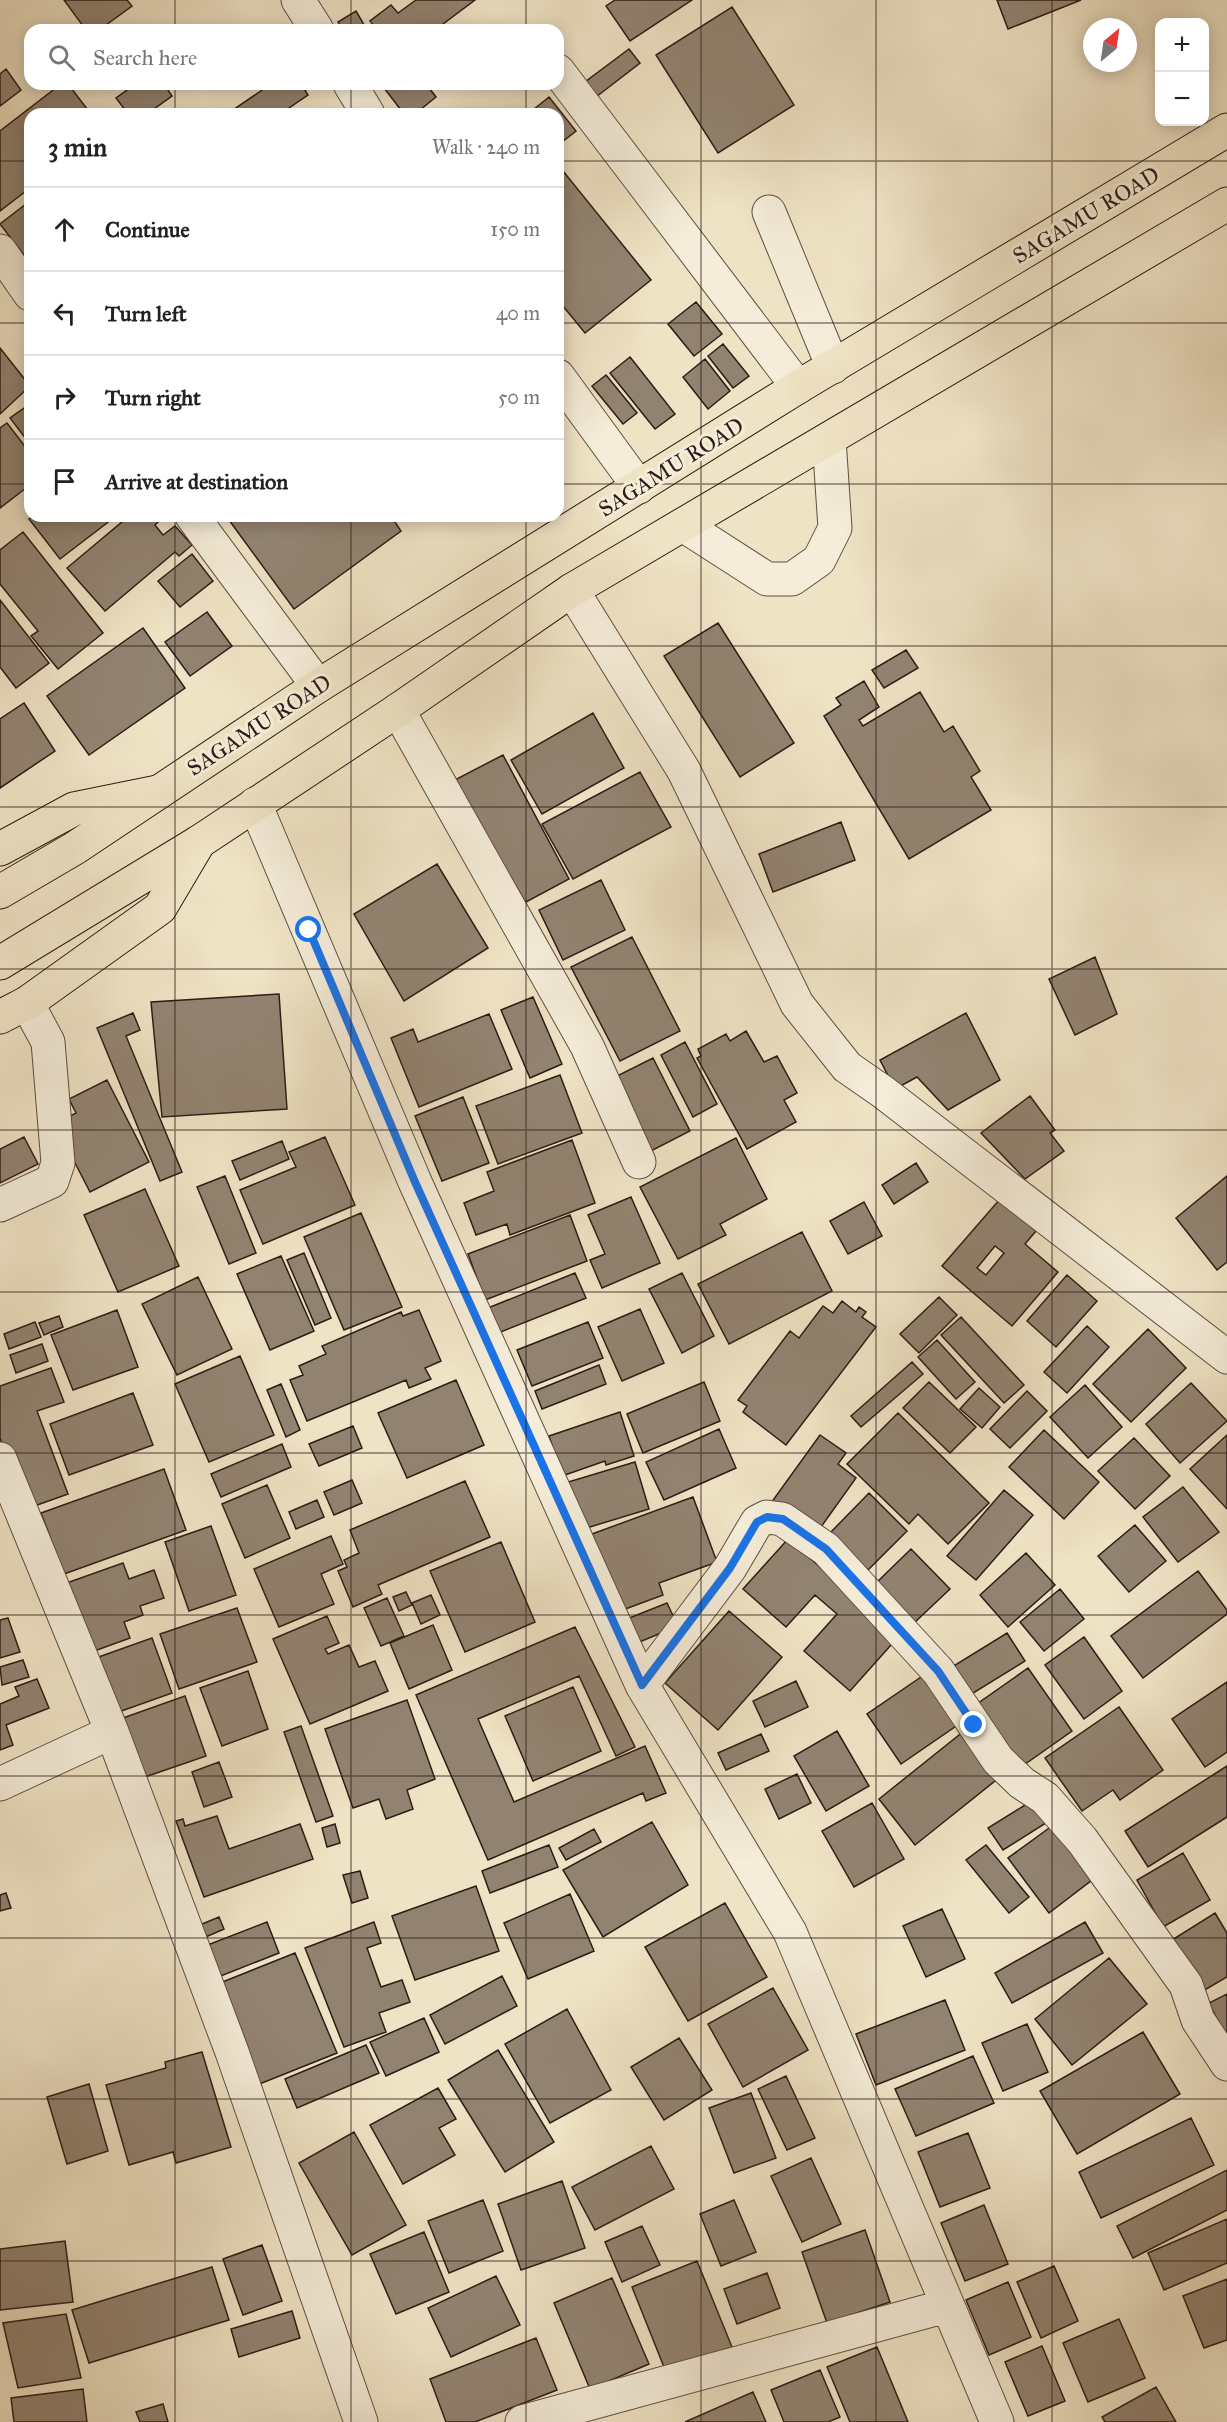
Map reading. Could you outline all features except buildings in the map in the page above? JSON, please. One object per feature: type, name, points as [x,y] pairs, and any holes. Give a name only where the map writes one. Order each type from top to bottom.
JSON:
[{"type":"main road","name":"SAGAMU ROAD","points":[[0,892],[75,848],[318,686],[798,387],[1227,130]]},
{"type":"main road","points":[[0,963],[199,842],[398,710],[572,590],[1227,204]]},
{"type":"main road","points":[[0,849],[74,809],[158,792]]},
{"type":"main road","points":[[14,1010],[160,908],[199,842]]},
{"type":"street","points":[[298,0],[313,24]]},
{"type":"street","points":[[564,79],[798,387]]},
{"type":"street","points":[[354,90],[364,108]]},
{"type":"street","points":[[769,212],[832,367]]},
{"type":"street","points":[[0,251],[24,285]]},
{"type":"street","points":[[564,384],[639,487]]},
{"type":"street","points":[[683,525],[767,579],[792,579],[819,560],[835,528],[830,439]]},
{"type":"street","points":[[196,522],[318,686]]},
{"type":"street","points":[[572,590],[684,771],[797,1004],[847,1066],[1227,1357]]},
{"type":"street","points":[[398,710],[587,1046],[639,1162]]},
{"type":"street","points":[[255,804],[415,1182],[642,1685],[790,1932],[946,2306],[997,2422]]},
{"type":"street","points":[[0,1205],[52,1181],[58,1162],[48,1042],[14,1010]]},
{"type":"street","points":[[0,1460],[112,1732],[232,2052],[361,2422]]},
{"type":"street","points":[[642,1685],[730,1568],[757,1522],[767,1517],[783,1519],[826,1549],[938,1671],[998,1760],[1022,1783],[1045,1798],[1082,1840],[1186,1985],[1198,2020],[1227,2064]]},
{"type":"street","points":[[0,1784],[112,1732]]},
{"type":"street","points":[[522,2422],[946,2306]]},
{"type":"route","points":[[309,930],[415,1182],[642,1685],[730,1568],[757,1522],[767,1517],[783,1519],[826,1549],[938,1671],[974,1725]]}]
